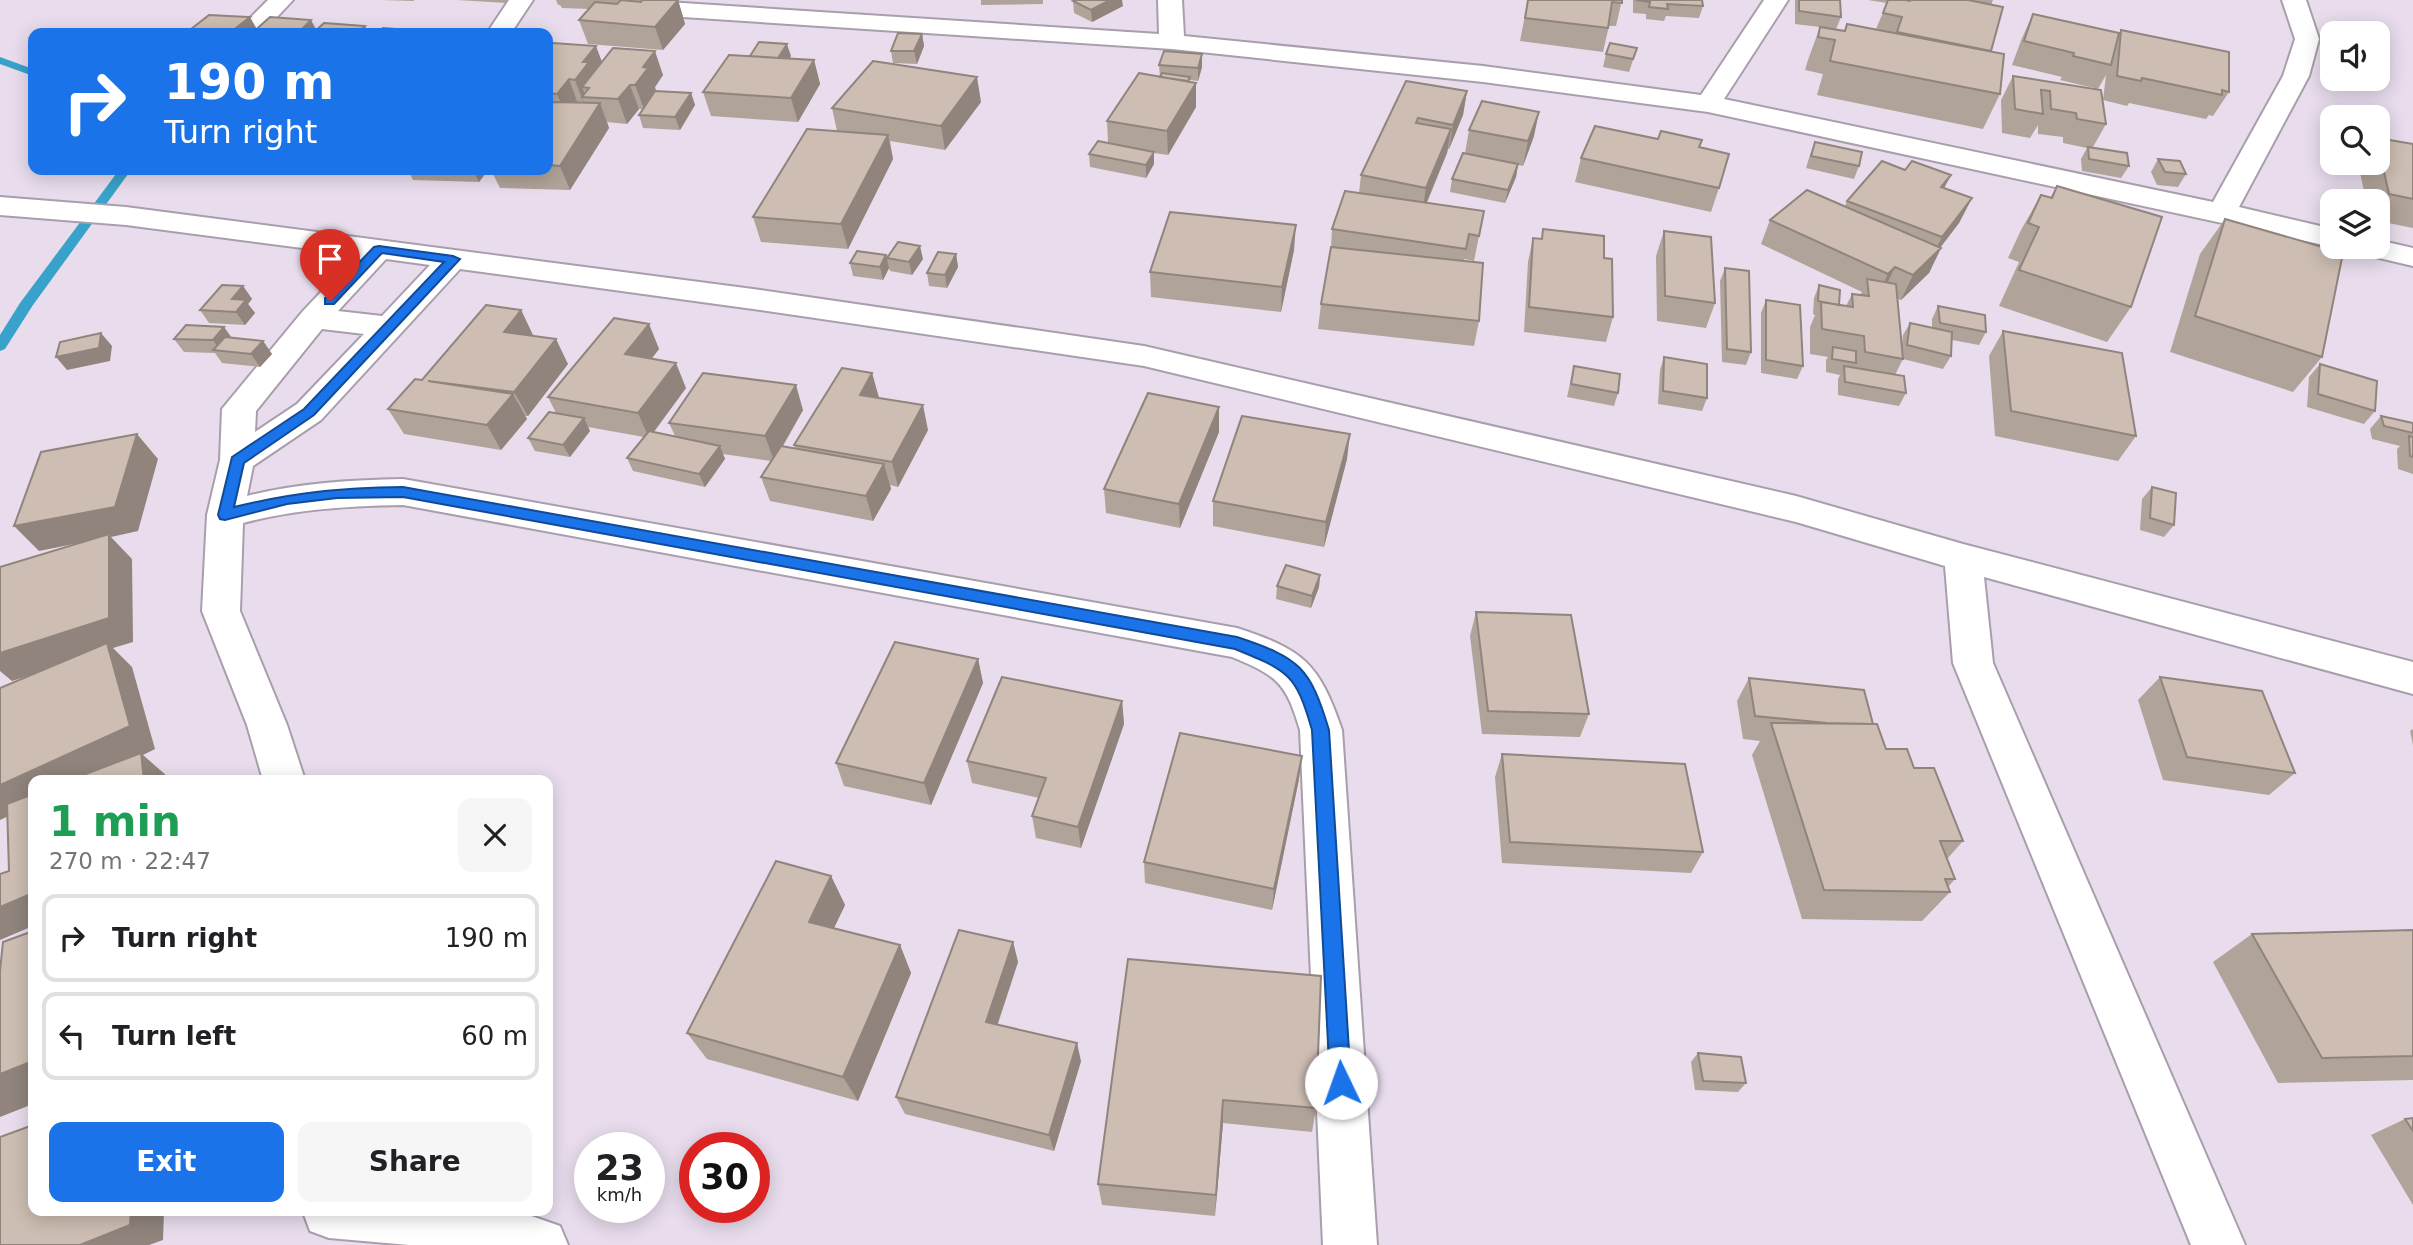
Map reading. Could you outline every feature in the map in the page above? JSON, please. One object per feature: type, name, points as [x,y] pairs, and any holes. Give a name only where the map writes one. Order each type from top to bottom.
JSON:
[{"type":"street","points":[[263,28],[281,0]]},
{"type":"street","points":[[502,28],[521,0]]},
{"type":"street","points":[[1170,0],[1172,42]]},
{"type":"street","points":[[1708,104],[1776,0]]},
{"type":"street","points":[[2222,212],[2297,76],[2307,40],[2294,0]]},
{"type":"street","points":[[652,8],[1172,42],[1483,74],[1708,104],[2320,235]]},
{"type":"street","points":[[0,206],[126,216],[379,249],[753,299],[1144,356],[1796,509],[1963,558],[2413,678]]},
{"type":"street","points":[[282,775],[267,725],[221,611],[225,515],[237,460],[239,409],[314,318],[379,249]]},
{"type":"street","points":[[2390,252],[2413,257]]},
{"type":"street","points":[[237,460],[309,412],[453,259]]},
{"type":"street","points":[[314,318],[390,327]]},
{"type":"street","points":[[225,515],[287,499],[337,493],[403,492],[1237,643],[1284,664],[1294,671],[1309,690],[1321,730],[1350,1245]]},
{"type":"street","points":[[1963,558],[1973,663],[2218,1245]]},
{"type":"street","points":[[328,1223],[424,1220],[489,1229],[541,1245]]},
{"type":"building","points":[[621,0],[678,0],[655,27],[579,20],[595,2],[617,4]]},
{"type":"building","points":[[1110,0],[1091,10],[1073,1]]},
{"type":"building","points":[[1528,0],[1622,0],[1622,3],[1612,2],[1608,28],[1525,18]]},
{"type":"building","points":[[1636,0],[1702,0],[1703,6],[1667,4],[1668,9],[1649,7],[1650,2]]},
{"type":"building","points":[[1799,0],[1840,0],[1841,17],[1799,11]]},
{"type":"building","points":[[1888,0],[1968,0],[2003,7],[1991,51],[1897,32],[1902,17],[1883,13]]},
{"type":"building","points":[[2033,14],[2119,33],[2111,65],[2024,41]]},
{"type":"building","points":[[209,15],[250,17],[236,28],[192,28]]},
{"type":"building","points":[[270,17],[311,20],[303,28],[258,28]]},
{"type":"building","points":[[324,23],[365,26],[363,28],[318,28]]},
{"type":"building","points":[[1847,24],[2004,54],[2000,94],[1830,61],[1835,40],[1818,37],[1820,27],[1845,31]]},
{"type":"building","points":[[2121,30],[2229,52],[2229,92],[2222,90],[2222,95],[2142,78],[2141,81],[2117,76]]},
{"type":"building","points":[[898,33],[922,34],[914,51],[891,51]]},
{"type":"building","points":[[759,42],[787,44],[778,58],[750,56]]},
{"type":"building","points":[[553,43],[596,46],[583,62],[589,62],[575,80],[569,79],[557,94],[553,94]]},
{"type":"building","points":[[1610,43],[1637,48],[1633,59],[1606,54]]},
{"type":"building","points":[[613,48],[655,51],[643,67],[648,68],[635,85],[630,85],[618,99],[582,97],[589,88],[582,87]]},
{"type":"building","points":[[1164,51],[1202,54],[1198,68],[1159,65]]},
{"type":"building","points":[[729,55],[814,60],[791,98],[703,92]]},
{"type":"building","points":[[873,61],[977,77],[941,126],[832,108]]},
{"type":"building","points":[[1139,73],[1196,83],[1167,131],[1107,121]]},
{"type":"building","points":[[1162,73],[1190,77],[1188,81],[1160,77]]},
{"type":"building","points":[[2013,76],[2101,90],[2106,124],[2077,119],[2076,113],[2051,109],[2050,91],[2041,90],[2043,114],[2015,109]]},
{"type":"building","points":[[1406,81],[1467,91],[1453,125],[1418,118],[1416,123],[1451,129],[1426,188],[1361,175]]},
{"type":"building","points":[[655,91],[691,93],[675,117],[639,115]]},
{"type":"building","points":[[1482,101],[1539,112],[1528,141],[1469,130]]},
{"type":"building","points":[[553,102],[600,103],[560,166],[553,165]]},
{"type":"building","points":[[1595,126],[1658,139],[1661,131],[1702,140],[1699,147],[1729,154],[1719,188],[1581,158]]},
{"type":"building","points":[[807,129],[888,135],[841,224],[753,217]]},
{"type":"building","points":[[2390,140],[2413,144],[2413,199],[2390,194],[2385,175],[2390,175]]},
{"type":"building","points":[[1098,141],[1154,152],[1146,165],[1089,154]]},
{"type":"building","points":[[1815,142],[1862,152],[1859,166],[1811,156]]},
{"type":"building","points":[[2088,147],[2127,153],[2129,166],[2089,159]]},
{"type":"building","points":[[1463,153],[1518,164],[1508,190],[1452,179]]},
{"type":"building","points":[[2158,159],[2180,161],[2186,174],[2165,172]]},
{"type":"building","points":[[1882,161],[1905,170],[1912,161],[1951,175],[1941,187],[1972,198],[1942,237],[1847,201]]},
{"type":"building","points":[[2057,186],[2162,217],[2131,307],[2019,270],[2039,227],[2028,223],[2041,195],[2052,198]]},
{"type":"building","points":[[1807,190],[1941,248],[1913,275],[1895,267],[1888,274],[1770,220]]},
{"type":"building","points":[[1345,191],[1484,211],[1479,236],[1469,234],[1466,249],[1332,229]]},
{"type":"building","points":[[1170,212],[1296,225],[1282,287],[1150,272]]},
{"type":"building","points":[[2225,219],[2320,246],[2320,259],[2342,259],[2322,357],[2195,316]]},
{"type":"building","points":[[1543,229],[1604,236],[1604,258],[1612,259],[1613,317],[1529,307],[1533,238],[1542,239]]},
{"type":"building","points":[[1664,231],[1711,237],[1715,303],[1665,296]]},
{"type":"building","points":[[898,242],[920,246],[909,262],[887,258]]},
{"type":"building","points":[[1331,247],[1483,263],[1479,321],[1321,304]]},
{"type":"building","points":[[857,251],[886,255],[880,267],[850,263]]},
{"type":"building","points":[[938,252],[956,254],[945,275],[927,273]]},
{"type":"building","points":[[1725,268],[1749,271],[1751,352],[1727,349]]},
{"type":"building","points":[[1867,279],[1896,284],[1903,359],[1865,352],[1864,336],[1822,329],[1821,302],[1853,307],[1852,294],[1869,296]]},
{"type":"building","points":[[222,285],[243,286],[232,299],[246,300],[236,312],[200,310]]},
{"type":"building","points":[[1819,285],[1840,290],[1839,305],[1818,301]]},
{"type":"building","points":[[1766,300],[1800,305],[1803,366],[1766,360]]},
{"type":"building","points":[[486,305],[521,310],[504,332],[556,339],[514,392],[428,381],[513,394],[487,425],[388,409],[415,379],[422,380]]},
{"type":"building","points":[[1938,306],[1985,315],[1986,332],[1940,323]]},
{"type":"building","points":[[614,318],[649,324],[625,354],[676,363],[638,413],[548,397]]},
{"type":"building","points":[[1910,323],[1952,332],[1951,356],[1907,345]]},
{"type":"building","points":[[186,325],[224,327],[213,340],[174,339]]},
{"type":"building","points":[[2003,331],[2122,353],[2136,436],[2011,411]]},
{"type":"building","points":[[101,333],[99,348],[56,357],[60,342]]},
{"type":"building","points":[[225,337],[263,341],[251,354],[213,350]]},
{"type":"building","points":[[1833,347],[1856,351],[1856,363],[1832,359]]},
{"type":"building","points":[[1664,357],[1707,364],[1707,398],[1663,391]]},
{"type":"building","points":[[2320,364],[2377,381],[2375,411],[2318,394]]},
{"type":"building","points":[[1574,366],[1620,374],[1618,393],[1571,384]]},
{"type":"building","points":[[1844,366],[1904,376],[1906,393],[1845,382]]},
{"type":"building","points":[[842,368],[872,373],[860,395],[923,405],[892,462],[794,445]]},
{"type":"building","points":[[703,373],[796,385],[765,436],[669,423]]},
{"type":"building","points":[[1148,393],[1219,407],[1179,504],[1104,489]]},
{"type":"building","points":[[549,412],[584,418],[563,445],[528,438]]},
{"type":"building","points":[[1242,416],[1350,434],[1326,522],[1213,501]]},
{"type":"building","points":[[2381,416],[2413,423],[2413,433],[2384,426]]},
{"type":"building","points":[[649,431],[720,446],[699,474],[627,458]]},
{"type":"building","points":[[137,434],[115,507],[14,526],[41,452]]},
{"type":"building","points":[[2409,436],[2413,437],[2413,457],[2410,456]]},
{"type":"building","points":[[781,446],[884,464],[866,496],[761,477]]},
{"type":"building","points":[[2152,487],[2176,493],[2174,525],[2150,518]]},
{"type":"building","points":[[109,534],[109,618],[0,653],[0,567]]},
{"type":"building","points":[[1286,565],[1320,575],[1312,596],[1277,586]]},
{"type":"building","points":[[1476,612],[1571,615],[1589,714],[1488,711]]},
{"type":"building","points":[[895,642],[978,659],[924,783],[836,763]]},
{"type":"building","points":[[107,643],[130,726],[0,785],[0,688]]},
{"type":"building","points":[[1002,677],[1122,701],[1078,827],[1032,816],[1046,778],[967,761]]},
{"type":"building","points":[[2160,677],[2262,691],[2295,773],[2187,757]]},
{"type":"building","points":[[1749,678],[1864,690],[1873,724],[1827,723],[1755,716]]},
{"type":"building","points":[[1771,723],[1877,724],[1886,749],[1907,749],[1914,768],[1934,768],[1963,841],[1940,841],[1955,879],[1945,879],[1950,892],[1824,890]]},
{"type":"building","points":[[1180,733],[1302,756],[1274,889],[1144,862]]},
{"type":"building","points":[[141,753],[143,775],[83,775]]},
{"type":"building","points":[[1502,754],[1685,764],[1703,852],[1510,842]]},
{"type":"building","points":[[28,796],[28,895],[0,907],[0,874],[9,871],[7,804]]},
{"type":"building","points":[[776,861],[831,876],[809,922],[900,945],[843,1077],[687,1033]]},
{"type":"building","points":[[959,930],[1013,942],[986,1022],[1077,1043],[1049,1135],[896,1097]]},
{"type":"building","points":[[2413,930],[2413,1056],[2322,1058],[2252,934]]},
{"type":"building","points":[[28,933],[28,1063],[0,1074],[0,971],[3,942]]},
{"type":"building","points":[[1128,959],[1321,976],[1316,1108],[1223,1100],[1216,1195],[1098,1184]]},
{"type":"building","points":[[1698,1053],[1741,1057],[1746,1083],[1703,1081]]},
{"type":"building","points":[[2413,1118],[2413,1131],[2405,1119]]},
{"type":"building","points":[[28,1127],[28,1216],[131,1216],[130,1225],[80,1245],[0,1245],[0,1137]]},
{"type":"waterway","points":[[0,60],[28,71]]},
{"type":"waterway","points":[[0,346],[27,303],[121,175]]},
{"type":"route","points":[[330,301],[379,249],[453,259],[309,412],[237,460],[225,515],[287,499],[337,493],[403,492],[1237,643],[1274,658],[1294,671],[1309,690],[1321,730],[1341,1083]]}]
